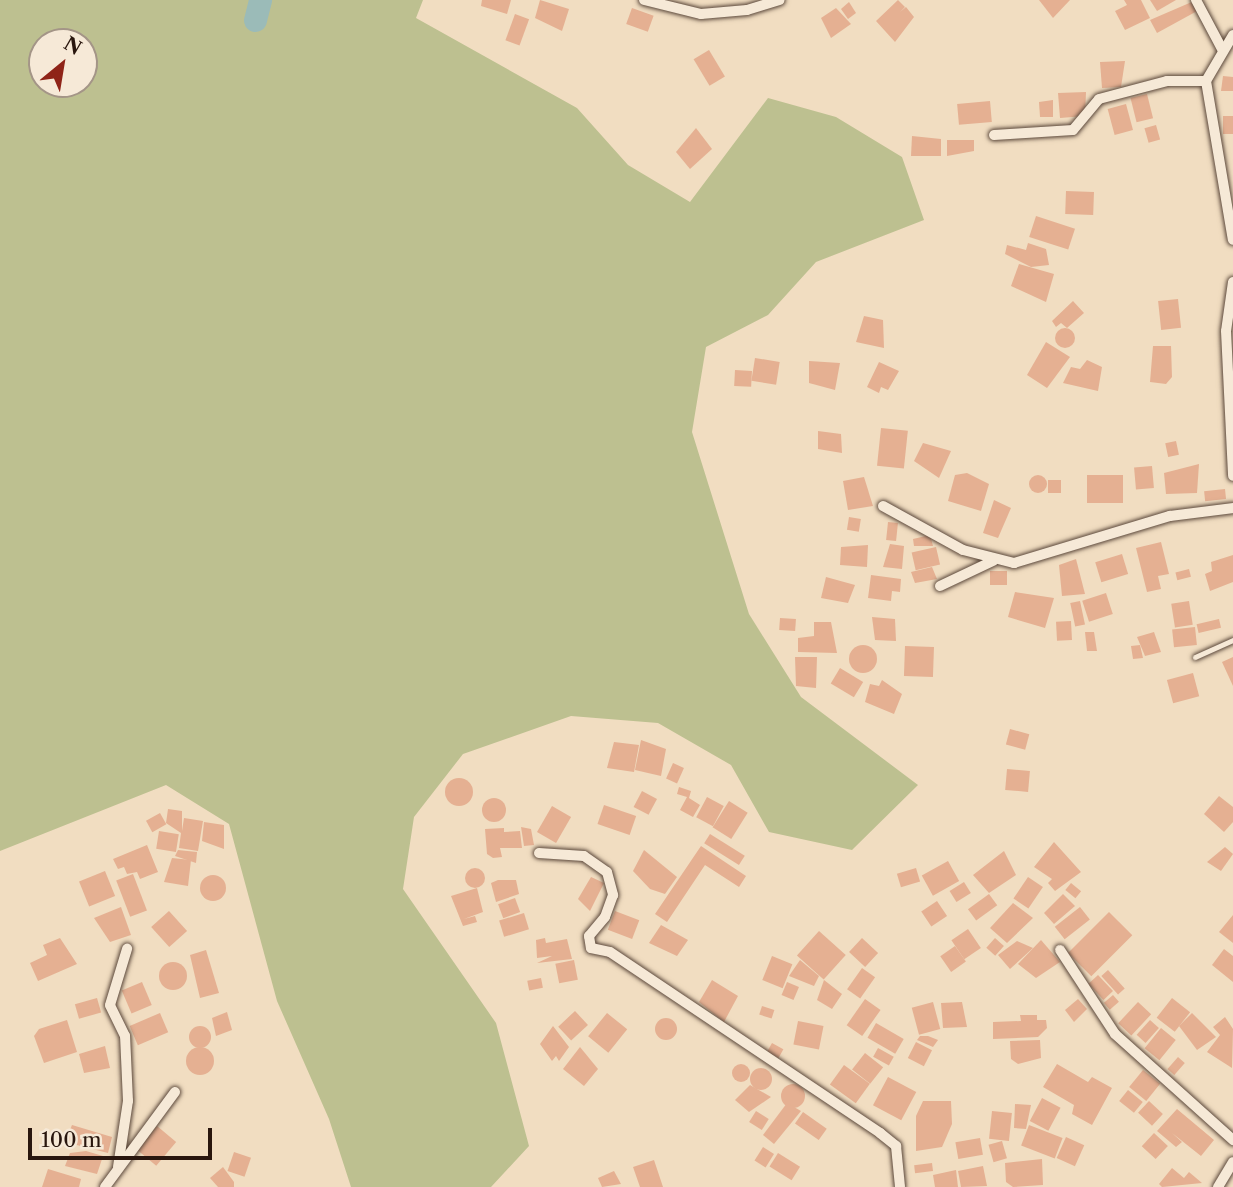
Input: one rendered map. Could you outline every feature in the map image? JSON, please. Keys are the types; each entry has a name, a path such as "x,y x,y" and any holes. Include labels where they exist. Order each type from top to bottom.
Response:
{"street":[{"path":"644,0 701,14 747,10 779,0"},
{"path":"1196,0 1222,49"},
{"path":"1233,35 1222,49 1206,81 1233,240"},
{"path":"995,135 1073,130 1099,99 1167,81 1206,81"},
{"path":"1233,282 1226,331 1233,476"},
{"path":"883,506 993,561 1014,563 1170,516 1233,508"},
{"path":"940,586 993,561"},
{"path":"539,853 584,856 607,872 613,895 605,917 589,936 591,948 610,952 897,1146 900,1187"},
{"path":"118,1167 128,1101 125,1035 110,1005 127,949"},
{"path":"1060,950 1115,1034 1233,1140"},
{"path":"105,1187 175,1092"},
{"path":"1218,1187 1233,1162"}],"lane":[{"path":"1195,657 1233,640"}],"green space":[{"path":"0,0 423,0 416,18 577,108 628,165 690,202 768,98 836,117 902,157 924,220 816,262 768,315 706,347 692,432 749,614 801,697 918,785 852,850 769,832 731,765 658,723 571,716 463,754 414,817 403,889 496,1023 529,1146 491,1187 351,1187 329,1119 277,1001 229,824 166,785 0,851"}],"building":[{"path":"482,0 511,0 507,14 481,6"},
{"path":"540,0 569,9 562,31 535,18"},
{"path":"898,0 905,7 900,12 906,7 914,17 895,42 876,21"},
{"path":"1039,0 1070,0 1053,18"},
{"path":"1124,0 1141,0 1150,18 1125,30 1115,11 1127,5"},
{"path":"1150,0 1176,0 1157,11"},
{"path":"1194,1 1199,10 1157,33 1150,20"},
{"path":"849,2 856,13 848,19 841,9"},
{"path":"632,8 654,16 648,32 626,24"},
{"path":"836,8 851,24 831,38 821,18"},
{"path":"515,14 529,19 520,45 505,40"},
{"path":"709,50 725,77 710,86 694,59"},
{"path":"1125,61 1121,87 1102,88 1100,62"},
{"path":"1223,76 1233,77 1233,91 1221,91"},
{"path":"1086,92 1085,116 1060,118 1058,93"},
{"path":"1147,94 1153,118 1137,122 1131,98"},
{"path":"1053,100 1053,117 1040,117 1039,102"},
{"path":"990,101 992,122 959,125 957,104"},
{"path":"1126,104 1133,130 1115,135 1108,109"},
{"path":"1223,116 1233,116 1233,134 1223,134"},
{"path":"1156,125 1160,139 1149,143 1144,128"},
{"path":"696,128 712,149 690,169 676,152"},
{"path":"912,136 941,139 941,156 911,156"},
{"path":"947,140 974,140 974,151 947,156"},
{"path":"1066,191 1094,192 1093,215 1065,214"},
{"path":"1036,216 1075,229 1068,250 1029,237"},
{"path":"1028,243 1046,249 1049,265 1031,267 1005,254 1007,245 1026,250"},
{"path":"1019,264 1054,274 1046,302 1011,286"},
{"path":"1178,299 1181,328 1161,330 1158,301"},
{"path":"1073,301 1084,313 1067,328 1061,323 1056,327 1052,321"},
{"path":"864,316 883,320 884,348 856,342"},
{"path":"1061,328 1069,328 1075,338 1069,348 1061,348 1055,342 1055,334"},
{"path":"1046,342 1070,357 1047,388 1027,375"},
{"path":"1153,346 1171,346 1172,377 1166,384 1150,382"},
{"path":"755,358 780,362 776,385 751,381"},
{"path":"1087,360 1102,367 1098,391 1063,383 1071,367 1080,369"},
{"path":"809,361 840,363 835,390 809,383"},
{"path":"879,362 899,371 888,390 881,387 879,393 867,387"},
{"path":"735,370 752,371 751,387 734,386"},
{"path":"881,428 908,431 904,469 877,466"},
{"path":"818,431 841,434 842,453 818,449"},
{"path":"1176,441 1179,455 1168,457 1165,443"},
{"path":"923,443 951,451 939,478 914,461"},
{"path":"1199,464 1197,493 1166,494 1164,473"},
{"path":"1152,466 1154,488 1136,489 1134,468"},
{"path":"967,473 989,484 981,511 948,501 955,475"},
{"path":"1038,475 1044,478 1047,484 1044,490 1038,493 1032,490 1029,484 1032,478"},
{"path":"1087,475 1123,475 1123,503 1087,503"},
{"path":"864,477 873,506 848,510 843,481"},
{"path":"1048,480 1061,480 1061,493 1048,493"},
{"path":"1225,489 1226,499 1205,501 1204,491"},
{"path":"994,500 1011,508 998,538 983,533"},
{"path":"849,517 861,519 859,532 847,530"},
{"path":"888,522 898,523 896,541 886,540"},
{"path":"930,535 933,546 914,546 913,539"},
{"path":"1161,542 1169,574 1158,576 1161,589 1147,592 1136,548"},
{"path":"890,544 904,546 902,569 883,567"},
{"path":"868,545 867,567 840,565 841,547"},
{"path":"936,547 940,565 916,570 912,553"},
{"path":"1122,554 1128,574 1101,582 1095,562"},
{"path":"1233,555 1233,582 1210,591 1205,574 1212,571 1211,562"},
{"path":"1076,559 1085,594 1062,596 1059,565"},
{"path":"932,567 937,579 915,583 911,572"},
{"path":"1189,569 1191,577 1177,580 1175,572"},
{"path":"990,571 1007,571 1007,585 990,585"},
{"path":"871,575 901,579 900,592 892,591 891,601 868,598"},
{"path":"826,577 855,585 848,603 821,598"},
{"path":"1015,592 1054,598 1045,628 1008,617"},
{"path":"1106,593 1113,614 1089,622 1082,601"},
{"path":"1080,601 1085,624 1075,627 1070,603"},
{"path":"1189,601 1193,625 1175,628 1171,604"},
{"path":"872,617 895,619 896,641 875,640"},
{"path":"780,618 796,619 795,631 779,630"},
{"path":"1219,619 1221,628 1199,633 1197,624"},
{"path":"1071,621 1072,640 1057,641 1056,622"},
{"path":"814,622 831,622 837,653 798,652 798,638 814,636"},
{"path":"1195,627 1197,645 1174,647 1172,629"},
{"path":"1085,632 1094,632 1097,651 1087,651"},
{"path":"1154,632 1161,652 1145,656 1137,637"},
{"path":"863,645 873,649 877,659 873,669 863,673 853,669 849,659 853,649"},
{"path":"1140,645 1143,658 1133,659 1131,646"},
{"path":"905,646 934,647 933,677 904,676"},
{"path":"795,657 817,657 816,688 796,686"},
{"path":"1233,657 1233,686 1222,662"},
{"path":"840,668 863,682 854,697 831,683"},
{"path":"1193,673 1199,696 1173,703 1167,680"},
{"path":"882,680 902,694 894,714 865,702 870,684 879,686"},
{"path":"1010,729 1029,734 1025,750 1006,744"},
{"path":"641,740 666,749 661,776 635,770"},
{"path":"614,742 639,745 634,772 607,768"},
{"path":"673,763 684,768 677,783 666,779"},
{"path":"1007,769 1030,771 1028,792 1005,790"},
{"path":"459,778 469,782 473,792 469,802 459,806 449,802 445,792 449,782"},
{"path":"679,787 691,791 689,798 700,805 693,817 680,810 687,797 677,794"},
{"path":"642,791 657,799 649,815 634,807"},
{"path":"1219,796 1233,807 1233,822 1224,832 1204,814"},
{"path":"707,797 724,806 713,826 696,817"},
{"path":"489,798 499,798 506,805 506,815 499,822 489,822 482,815 482,805"},
{"path":"729,801 748,813 731,839 713,827"},
{"path":"604,805 636,816 630,835 597,824"},
{"path":"552,806 571,817 556,843 537,832"},
{"path":"168,809 182,811 182,831 184,818 203,821 198,851 179,848 181,833 166,823"},
{"path":"160,813 166,824 152,832 146,821"},
{"path":"204,822 224,825 224,849 202,841"},
{"path":"521,827 531,829 534,845 524,846"},
{"path":"504,828 504,832 520,831 522,848 500,848 502,857 493,858 487,854 485,829"},
{"path":"159,831 179,834 176,852 156,849"},
{"path":"710,834 745,856 739,865 704,843"},
{"path":"1054,842 1081,872 1055,891 1048,883 1052,879 1034,867"},
{"path":"147,845 158,872 140,879 137,872 127,874 124,867 118,869 113,859"},
{"path":"701,846 746,876 739,887 705,865 667,922 655,914"},
{"path":"1225,847 1233,854 1221,871 1207,862"},
{"path":"178,850 197,852 196,863 175,856"},
{"path":"644,850 677,877 665,894 650,889 633,871"},
{"path":"1004,851 1016,875 989,893 973,875"},
{"path":"172,858 191,860 188,886 164,882"},
{"path":"948,861 959,881 933,896 922,876"},
{"path":"475,868 482,871 485,878 482,885 475,888 468,885 465,878 468,871"},
{"path":"916,868 920,881 901,887 897,874"},
{"path":"105,871 115,896 89,907 79,881"},
{"path":"133,874 147,910 130,917 116,880"},
{"path":"213,875 222,879 226,888 222,897 213,901 204,897 200,888 204,879"},
{"path":"591,877 604,883 590,911 578,899"},
{"path":"1028,877 1043,887 1028,909 1013,899"},
{"path":"498,880 516,880 519,894 496,902 491,883"},
{"path":"964,882 971,893 956,902 950,891"},
{"path":"1071,883 1081,891 1075,898 1065,890"},
{"path":"477,888 483,912 464,919 475,916 477,922 463,926 451,896"},
{"path":"989,894 997,905 976,921 968,909"},
{"path":"1063,894 1075,906 1054,924 1044,913"},
{"path":"515,898 520,912 503,918 498,904"},
{"path":"937,901 947,916 931,927 921,912"},
{"path":"1013,903 1033,918 1007,943 990,928"},
{"path":"121,907 131,935 110,942 94,918"},
{"path":"1080,907 1090,920 1065,939 1055,927"},
{"path":"169,911 187,931 169,947 151,927"},
{"path":"615,911 639,920 632,939 608,930"},
{"path":"1109,912 1132,935 1091,976 1068,953"},
{"path":"524,913 529,929 504,937 499,921"},
{"path":"1233,915 1233,943 1219,932"},
{"path":"661,925 688,940 677,956 649,943"},
{"path":"968,929 981,948 964,959 951,940"},
{"path":"819,931 846,955 824,980 797,956"},
{"path":"60,938 77,964 38,981 30,963 47,955 43,945"},
{"path":"545,938 546,943 567,939 572,959 537,963 552,956 537,958 536,940"},
{"path":"862,938 878,953 865,967 849,952"},
{"path":"995,938 1004,946 995,956 986,948"},
{"path":"1041,940 1060,962 1036,978 1018,964"},
{"path":"1017,941 1033,948 1010,969 998,955"},
{"path":"955,946 966,962 951,972 940,956"},
{"path":"1224,949 1233,956 1233,982 1212,965"},
{"path":"206,950 219,993 200,998 190,955"},
{"path":"772,956 792,964 783,988 762,980"},
{"path":"574,960 578,980 559,983 555,964"},
{"path":"800,960 819,976 814,986 789,976"},
{"path":"173,962 183,966 187,976 183,986 173,990 163,986 159,976 163,966"},
{"path":"862,968 875,977 860,998 847,989"},
{"path":"1108,970 1125,989 1118,995 1101,976"},
{"path":"1098,975 1113,991 1103,1000 1088,984"},
{"path":"541,978 543,988 529,990 527,981"},
{"path":"712,980 738,996 724,1022 699,1002"},
{"path":"824,980 842,994 832,1009 817,1000"},
{"path":"142,982 152,1005 132,1014 122,991"},
{"path":"787,982 799,987 793,1000 782,995"},
{"path":"1113,995 1119,1002 1110,1010 1104,1003"},
{"path":"97,998 101,1012 79,1019 75,1004"},
{"path":"1172,998 1190,1012 1175,1032 1157,1018"},
{"path":"865,999 881,1010 862,1036 847,1025"},
{"path":"1078,999 1087,1009 1074,1022 1065,1010"},
{"path":"933,1002 940,1029 919,1035 912,1008"},
{"path":"962,1002 967,1027 943,1028 941,1003"},
{"path":"1138,1002 1151,1014 1131,1035 1118,1023"},
{"path":"762,1006 774,1010 772,1019 759,1015"},
{"path":"575,1011 588,1025 571,1041 558,1027"},
{"path":"227,1012 232,1030 216,1036 212,1018"},
{"path":"160,1013 168,1032 138,1045 130,1026"},
{"path":"607,1013 627,1029 608,1053 588,1036"},
{"path":"1192,1013 1216,1037 1197,1050 1179,1026"},
{"path":"1020,1015 1037,1015 1037,1020 1046,1020 1047,1028 1038,1037 993,1039 993,1022 1021,1021"},
{"path":"1225,1017 1233,1029 1232,1068 1207,1052 1220,1035 1213,1027"},
{"path":"666,1018 674,1021 677,1029 674,1037 666,1040 658,1037 655,1029 658,1021"},
{"path":"67,1020 77,1052 44,1063 34,1036 39,1029"},
{"path":"1150,1020 1159,1028 1146,1043 1137,1035"},
{"path":"798,1021 824,1026 819,1050 793,1045"},
{"path":"876,1023 904,1039 895,1054 868,1038"},
{"path":"200,1026 208,1029 211,1037 208,1045 200,1048 192,1045 189,1037 192,1029"},
{"path":"553,1026 569,1047 559,1061 556,1056 552,1061 540,1044"},
{"path":"1161,1028 1176,1040 1159,1060 1145,1048"},
{"path":"920,1036 938,1040 933,1047 917,1040"},
{"path":"1040,1040 1041,1058 1018,1064 1011,1059 1010,1041"},
{"path":"916,1042 932,1050 924,1066 908,1058"},
{"path":"772,1043 783,1049 779,1058 767,1052"},
{"path":"105,1046 110,1068 84,1073 79,1054"},
{"path":"200,1047 210,1051 214,1061 210,1071 200,1075 190,1071 186,1061 190,1051"},
{"path":"580,1047 598,1069 584,1086 563,1069"},
{"path":"878,1048 894,1057 889,1065 873,1057"},
{"path":"865,1053 883,1067 870,1084 852,1070"},
{"path":"1178,1057 1185,1063 1174,1075 1168,1069"},
{"path":"741,1064 747,1067 750,1073 747,1079 741,1082 735,1079 732,1073 735,1067"},
{"path":"1057,1064 1088,1082 1092,1077 1112,1088 1092,1125 1072,1114 1074,1105 1043,1087"},
{"path":"844,1065 870,1084 856,1103 830,1084"},
{"path":"761,1068 769,1071 772,1079 769,1087 761,1090 753,1087 750,1079 753,1071"},
{"path":"1143,1070 1160,1084 1146,1101 1129,1087"},
{"path":"888,1077 916,1092 901,1120 873,1105"},
{"path":"793,1084 801,1088 805,1096 801,1104 793,1108 785,1104 781,1096 785,1088"},
{"path":"750,1085 771,1097 749,1112 735,1100"},
{"path":"1128,1090 1143,1102 1134,1113 1119,1101"},
{"path":"1042,1098 1061,1108 1048,1131 1030,1121"},
{"path":"923,1101 951,1101 952,1124 942,1147 916,1151 916,1116"},
{"path":"1149,1101 1163,1114 1152,1126 1138,1113"},
{"path":"787,1103 801,1111 774,1144 763,1135"},
{"path":"1015,1104 1031,1105 1026,1129 1014,1128"},
{"path":"1177,1109 1214,1140 1201,1156 1172,1133 1182,1142 1176,1147 1157,1131"},
{"path":"756,1111 769,1119 762,1130 749,1122"},
{"path":"992,1111 1012,1113 1009,1141 989,1139"},
{"path":"803,1112 827,1129 819,1140 795,1123"},
{"path":"72,1125 112,1137 108,1153 65,1142"},
{"path":"1029,1125 1063,1138 1055,1158 1021,1146"},
{"path":"157,1126 176,1142 156,1166 137,1150"},
{"path":"1154,1133 1168,1146 1156,1159 1142,1146"},
{"path":"1066,1137 1084,1145 1075,1166 1057,1158"},
{"path":"980,1138 983,1155 958,1159 955,1142"},
{"path":"1002,1141 1007,1158 994,1162 989,1145"},
{"path":"763,1147 774,1154 766,1167 755,1161"},
{"path":"86,1151 103,1156 97,1174 65,1166 70,1153"},
{"path":"234,1152 251,1158 245,1177 227,1171"},
{"path":"778,1153 800,1167 792,1180 770,1167"},
{"path":"1042,1159 1043,1185 1013,1187 1006,1182 1005,1163"},
{"path":"654,1160 663,1187 640,1187 633,1167"},
{"path":"932,1163 933,1171 915,1173 914,1165"},
{"path":"983,1166 987,1186 961,1187 958,1171"},
{"path":"223,1167 234,1182 234,1187 218,1187 210,1178"},
{"path":"1172,1168 1184,1178 1189,1172 1202,1183 1162,1187 1159,1184"},
{"path":"48,1169 81,1179 79,1187 42,1187"},
{"path":"956,1170 958,1187 935,1187 933,1175"},
{"path":"614,1171 621,1184 602,1187 598,1178"}],"waterway":[{"path":"255,20 260,0"}]}
